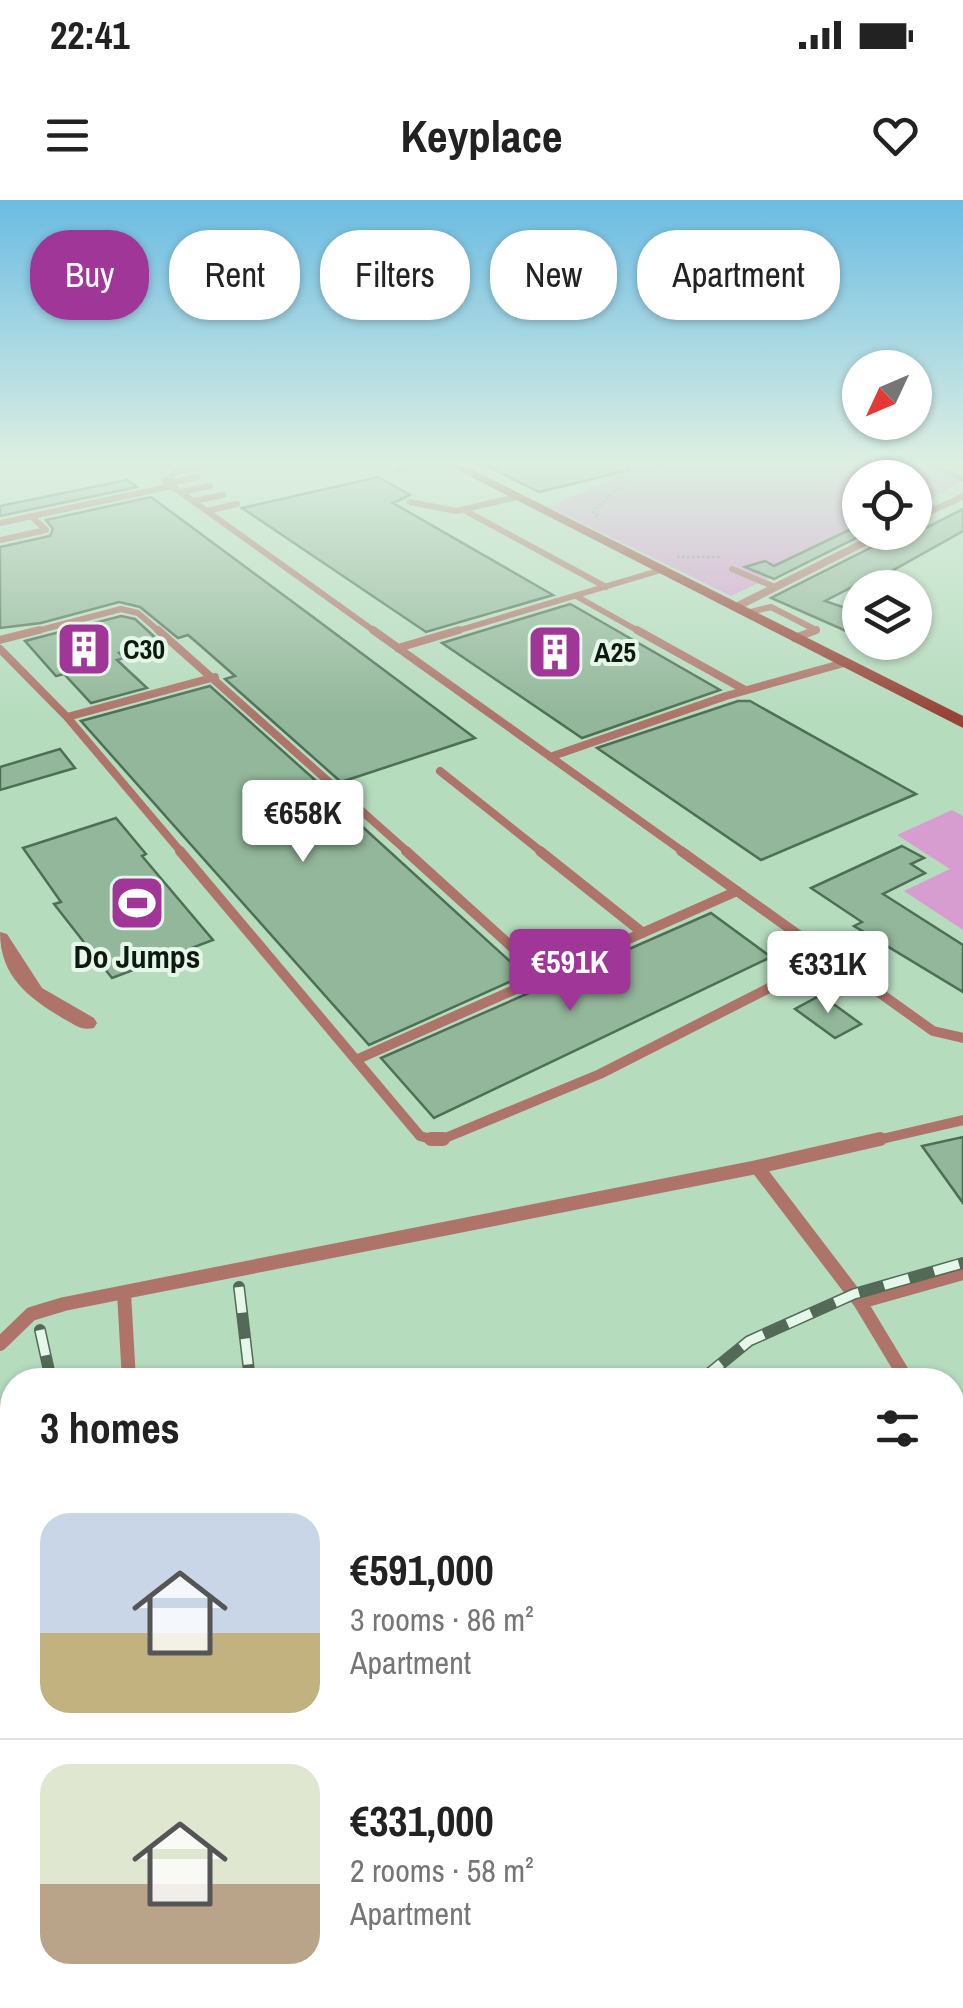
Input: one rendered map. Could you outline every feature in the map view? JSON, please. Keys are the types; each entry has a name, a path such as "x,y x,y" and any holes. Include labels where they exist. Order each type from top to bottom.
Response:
{"main road":[{"path":"614,546 963,723"}],"street":[{"path":"740,610 775,587 850,550"},
{"path":"0,938 35,993 86,1023"}],"lane":[{"path":"256,546 933,1031 963,1038"},
{"path":"531,546 606,587"},
{"path":"732,569 775,587"},
{"path":"398,648 661,570"},
{"path":"576,596 745,690"},
{"path":"740,610 770,607 816,630 795,638"},
{"path":"0,640 121,608 138,613 215,677 545,977"},
{"path":"0,650 67,717 420,1136 438,1141 600,1074 830,957"},
{"path":"550,757 745,690 844,663"},
{"path":"67,717 215,677"},
{"path":"440,771 643,933"},
{"path":"358,1060 737,891"},
{"path":"0,1344 31,1314 124,1292 757,1167 963,1120"},
{"path":"757,1167 860,1302 900,1368"},
{"path":"860,1302 963,1273"},
{"path":"124,1292 128,1368"}],"path":[{"path":"677,557 718,556 730,562 732,569"}],"shaded area":[{"path":"630,546 835,546 731,596"},
{"path":"952,810 963,816 963,930 904,891 950,869 897,835"}],"building":[{"path":"217,546 475,738 341,782 225,679 235,676 202,647 188,635 178,638 140,607 119,602 41,623 0,628 0,547"},
{"path":"299,546 468,546 553,595 426,632"},
{"path":"815,546 839,546 774,579 745,567 765,561 774,566"},
{"path":"866,550 929,550 893,570 842,570 842,592 825,601 842,607 842,629 771,598"},
{"path":"570,604 720,690 582,738 442,643"},
{"name":"C30","path":"121,616 135,619 160,642 119,653 124,658 117,660 147,688 91,703 64,674 56,676 25,641"},
{"path":"210,686 525,975 369,1045 81,721"},
{"path":"738,701 750,701 916,794 761,860 597,748"},
{"path":"60,749 75,768 0,790 0,767"},
{"path":"116,818 146,854 142,856 213,940 112,978 54,904 61,902 23,848"},
{"path":"902,846 924,858 911,864 925,873 883,894 963,945 963,992 854,926 862,922 811,888"},
{"path":"711,913 771,957 434,1118 381,1058"},
{"path":"821,995 861,1024 835,1038 795,1009"},
{"path":"963,1137 963,1203 922,1146"}],"railway":[{"path":"716,1368 749,1341 854,1294 963,1263"},
{"path":"239,1287 249,1368"},
{"path":"40,1330 48,1368"}],"place":[{"name":"C30","path":"84,649"},
{"name":"A25","path":"555,652"},
{"name":"Do Jumps","path":"137,903"}]}
